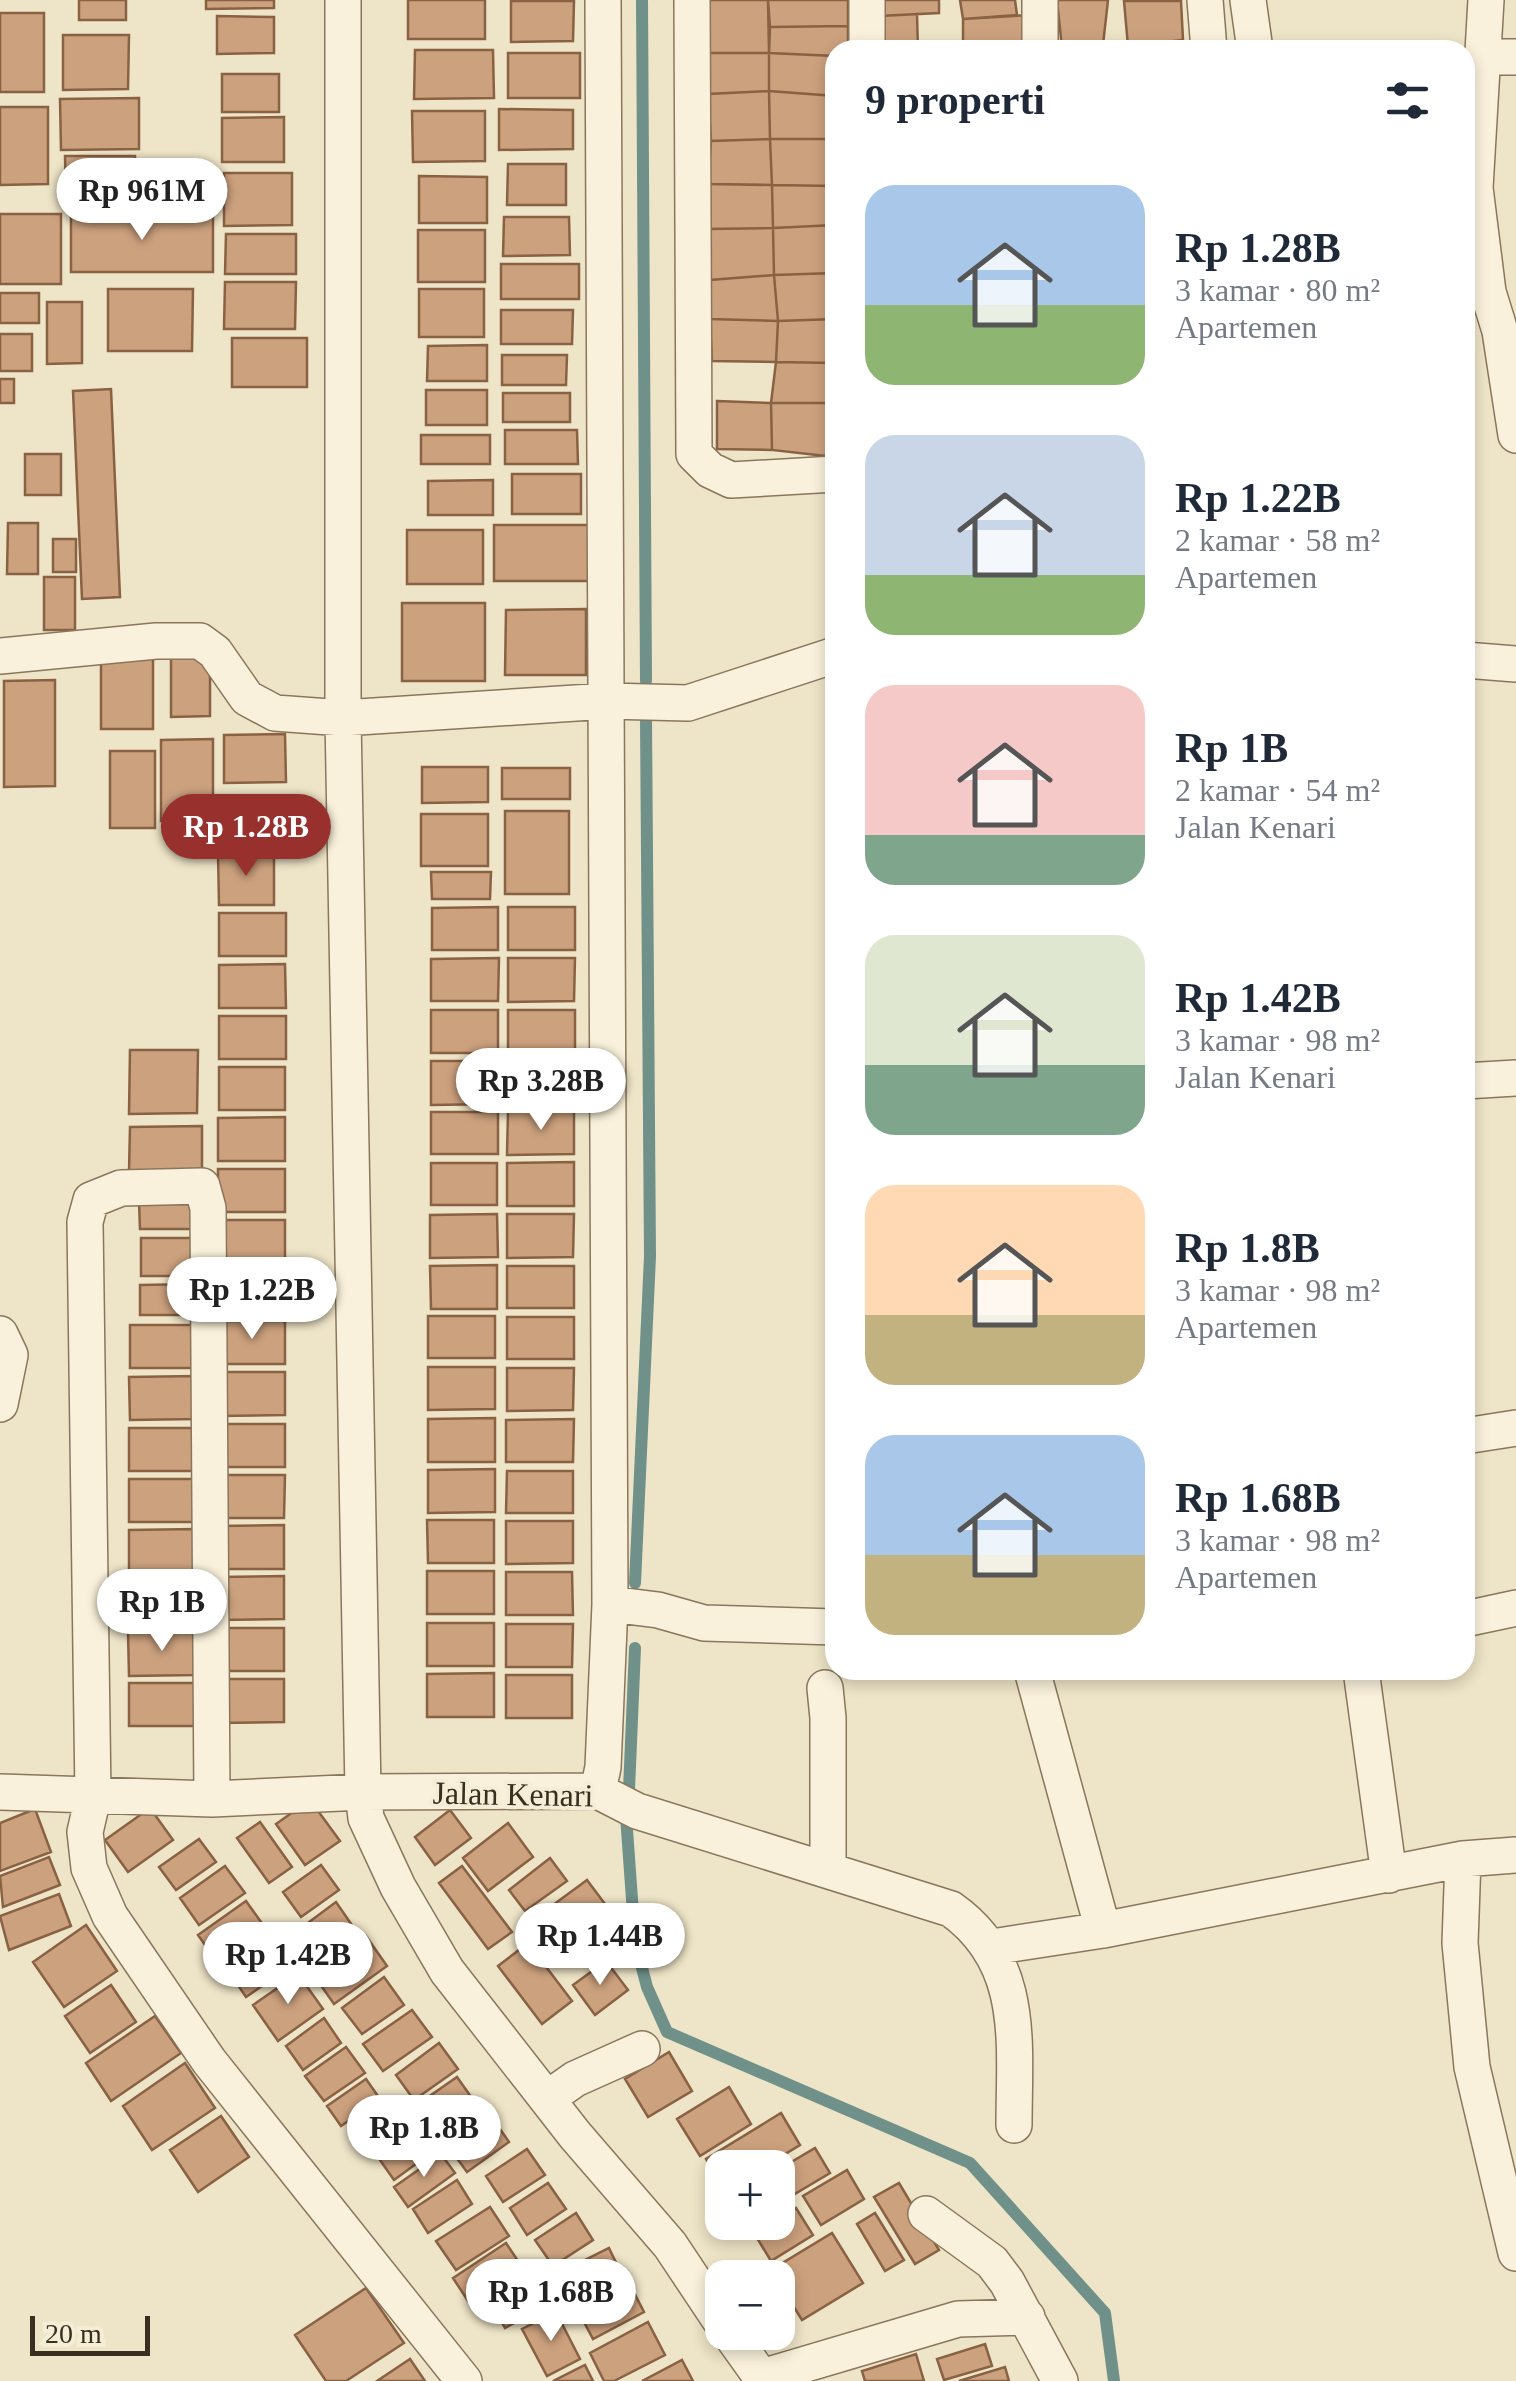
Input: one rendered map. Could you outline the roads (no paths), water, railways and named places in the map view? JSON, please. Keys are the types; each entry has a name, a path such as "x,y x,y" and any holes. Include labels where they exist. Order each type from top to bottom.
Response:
{"street":[{"path":"343,0 343,718 366,1818 423,1933 469,2002 575,2135 670,2245 705,2298"},
{"path":"598,1791 603,1767 610,1604 603,0"},
{"path":"692,0 694,454 710,470 731,480 825,475"},
{"path":"867,40 868,0"},
{"path":"1040,0 1040,40"},
{"path":"1205,0 1208,40"},
{"path":"1248,0 1254,40"},
{"path":"1486,0 1500,57 1477,119 1476,188 1488,292 1500,331 1516,435"},
{"path":"0,656 156,641 200,642 215,652 247,698 274,713 343,718 607,701 688,703 825,658"},
{"path":"1475,661 1516,664"},
{"path":"1475,1080 1516,1078"},
{"path":"212,1799 208,1208 202,1186 121,1188 91,1200 85,1222 94,1797 85,1832 89,1868 110,1916 209,2061 464,2381"},
{"path":"0,1334 10,1355 0,1404"},
{"path":"1475,1434 1516,1428"},
{"path":"610,1604 658,1610 704,1623 825,1628"},
{"path":"1475,1617 1516,1608"},
{"path":"1035,1680 1103,1930"},
{"path":"1362,1680 1389,1875"},
{"path":"825,1688 828,1868"},
{"name":"Jalan Kenari","path":"0,1792 212,1799 363,1792 598,1791 636,1810 951,1909 973,1924 992,1948 1006,1984 1014,2026 1014,2126"},
{"path":"992,1948 1463,1859 1516,1855"},
{"path":"1463,1859 1460,1943 1472,2067 1516,2254"},
{"path":"548,2098 575,2079 642,2048"},
{"path":"926,2214 992,2262 1060,2381"},
{"path":"742,2350 763,2379 958,2319 1027,2318"}],"waterway":[{"path":"642,0 646,681"},
{"path":"635,1583 650,1256 646,720"},
{"path":"629,1790 635,1648"},
{"path":"626,1816 635,1941 647,1987 667,2032 970,2163 1105,2313 1114,2381"}]}
